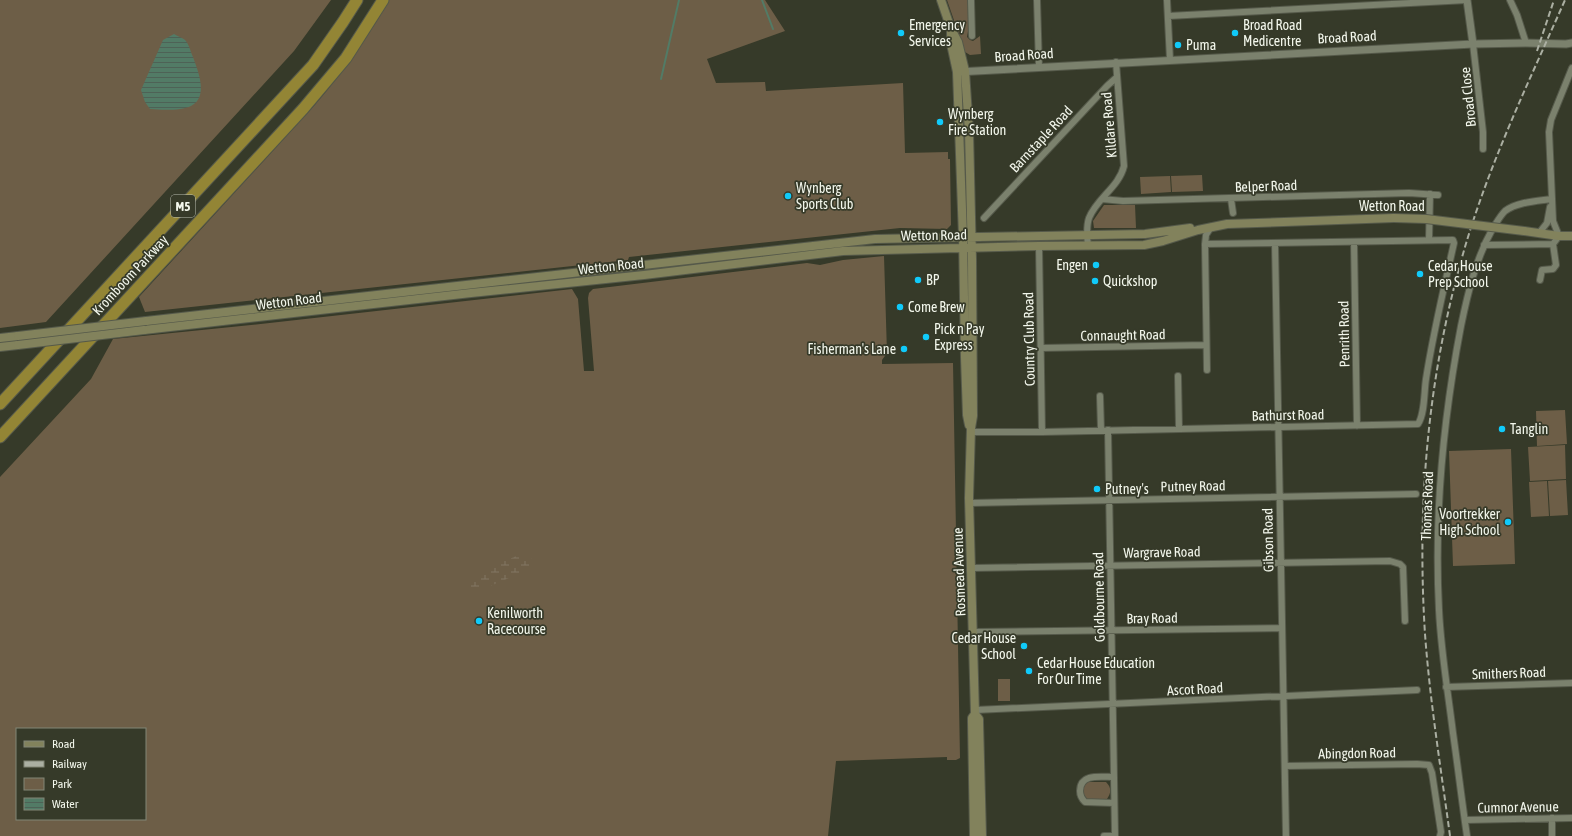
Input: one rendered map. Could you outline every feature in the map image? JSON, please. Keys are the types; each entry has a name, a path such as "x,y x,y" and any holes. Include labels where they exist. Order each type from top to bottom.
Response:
{"highway":[{"name":"Kromboom Parkway","path":"0,404 313,65 357,0"},
{"name":"Kromboom Parkway","path":"0,437 304,109 346,58 383,0"}],"main road":[{"name":"Rosmead Avenue","path":"941,0 950,29 958,42 969,131 972,236 973,416 971,430 970,503 975,712 972,718 974,836"},
{"name":"Rosmead Avenue","path":"961,71 965,372 967,415 971,430"},
{"name":"Wetton Road","path":"0,338 875,239 972,236 1145,234 1209,224 1394,218 1426,219 1559,236 1572,236"},
{"name":"Wetton Road","path":"0,347 628,277 843,251 963,247 1144,244 1163,241 1198,230 1224,224"},
{"name":"Rosmead Avenue","path":"975,712 980,722 982,836"}],"street":[{"path":"971,0 972,36"},
{"path":"1037,0 1039,67"},
{"path":"1167,0 1170,60"},
{"path":"1168,16 1467,0 1473,44"},
{"path":"1510,0 1517,15 1526,42"},
{"name":"Broad Road","path":"961,71 1473,44 1526,42 1572,43"},
{"name":"Broad Close","path":"1473,44 1483,132 1483,149"},
{"name":"Kildare Road","path":"1088,246 1087,235 1090,215 1119,179 1124,166 1116,62"},
{"path":"1540,280 1542,270 1552,269 1556,265 1554,244 1559,236 1553,221 1548,138 1549,127 1572,68"},
{"name":"Barnstaple Road","path":"984,218 1117,76"},
{"name":"Belper Road","path":"1102,199 1123,201 1232,199 1409,193 1438,195"},
{"path":"1205,244 1275,244 1429,240 1430,194"},
{"path":"1232,199 1233,213"},
{"path":"1539,233 1547,223 1551,199"},
{"name":"Thomas Road","path":"1467,836 1442,653 1438,587 1440,477 1447,413 1459,340 1472,279 1484,245 1506,210 1512,207 1551,199"},
{"path":"1529,203 1542,205 1545,207 1548,214"},
{"path":"1207,370 1205,244 1206,235 1211,227"},
{"path":"1198,230 1203,237 1205,244"},
{"name":"Bathurst Road","path":"971,430 1042,432 1411,426 1418,424 1420,421 1435,330 1453,241 1429,240"},
{"name":"Penrith Road","path":"1354,242 1357,426"},
{"name":"Gibson Road","path":"1275,244 1286,836"},
{"path":"1484,245 1554,244"},
{"name":"Country Club Road","path":"1039,246 1042,432"},
{"name":"Connaught Road","path":"1041,348 1206,345"},
{"path":"1178,376 1179,429"},
{"name":"Goldbourne Road","path":"1100,396 1105,430 1109,500 1115,836"},
{"name":"Putney Road","path":"970,503 1416,494"},
{"name":"Wargrave Road","path":"972,568 1390,561 1400,564 1403,567 1406,621"},
{"name":"Bray Road","path":"974,632 1282,628"},
{"name":"Smithers Road","path":"1446,687 1572,683"},
{"name":"Ascot Road","path":"975,712 1417,690"},
{"name":"Abingdon Road","path":"1285,766 1429,765 1432,773 1441,832 1440,836"},
{"path":"1114,777 1086,779 1080,784 1080,787 1081,798 1085,802 1114,803"},
{"path":"1552,818 1552,836"},
{"name":"Cumnor Avenue","path":"1465,820 1572,818"},
{"path":"1104,836 1115,836"}],"green space":[{"path":"0,0 331,0 294,51 46,322 0,328"},
{"path":"389,0 765,0 785,31 707,59 716,83 765,82 766,91 903,83 905,153 948,152 948,159 950,159 951,225 947,229 900,228 629,257 628,260 145,312 139,297 324,95 363,42"},
{"path":"947,0 968,0 969,26 967,37 973,41 980,36 981,54 970,55 965,52"},
{"path":"1202,175 1203,191 1172,192 1171,176"},
{"path":"1170,176 1171,192 1141,194 1140,177"},
{"path":"1104,205 1135,205 1136,228 1094,228 1093,221"},
{"name":"Kenilworth Racecourse","path":"884,256 887,353 882,360 882,364 953,363 960,758 956,760 947,760 947,757 836,761 828,836 0,836 0,477 91,379 113,339 572,289 578,299 584,371 594,371 588,298 589,293 593,289 807,263 820,265 843,260"},
{"path":"1565,410 1567,444 1537,446 1536,411"},
{"path":"1565,445 1566,479 1530,481 1528,447"},
{"path":"1511,449 1515,564 1453,566 1449,451"},
{"path":"1566,480 1568,515 1550,516 1548,481"},
{"path":"1547,481 1549,516 1531,517 1529,482"},
{"path":"527,553 533,564 514,576 474,591 469,586 469,580 480,573 506,560"},
{"path":"998,679 1010,679 1010,701 998,701"},
{"path":"1087,782 1106,782 1110,790 1107,799 1088,800 1084,795 1084,786"}],"water":[{"path":"174,34 185,40 189,46 201,83 200,97 196,102 187,108 171,110 150,109 145,102 141,90 163,40"}],"waterway":[{"path":"661,79 679,0"},
{"path":"762,0 773,29"}],"railway":[{"path":"1537,51 1554,0"},
{"path":"1450,836 1430,685 1425,634 1423,587 1422,540 1424,493 1427,446 1433,399 1449,307 1471,227 1482,194 1508,129 1565,0"}],"place":[{"name":"Emergency Services","path":"901,33"},
{"name":"Broad Road Medicentre","path":"1235,33"},
{"name":"Puma","path":"1178,45"},
{"name":"Wynberg Fire Station","path":"940,122"},
{"name":"Wynberg Sports Club","path":"788,196"},
{"name":"Engen","path":"1096,265"},
{"name":"Cedar House Prep School","path":"1420,274"},
{"name":"BP","path":"918,280"},
{"name":"Quickshop","path":"1095,281"},
{"name":"Come Brew","path":"900,307"},
{"name":"Pick n Pay Express","path":"926,337"},
{"name":"Fisherman's Lane","path":"904,349"},
{"name":"Tanglin","path":"1502,429"},
{"name":"Putney's","path":"1097,489"},
{"name":"Voortrekker High School","path":"1508,522"},
{"name":"Kenilworth Racecourse","path":"479,621"},
{"name":"Cedar House School","path":"1024,646"},
{"name":"Cedar House Education For Our Time","path":"1029,671"}]}
